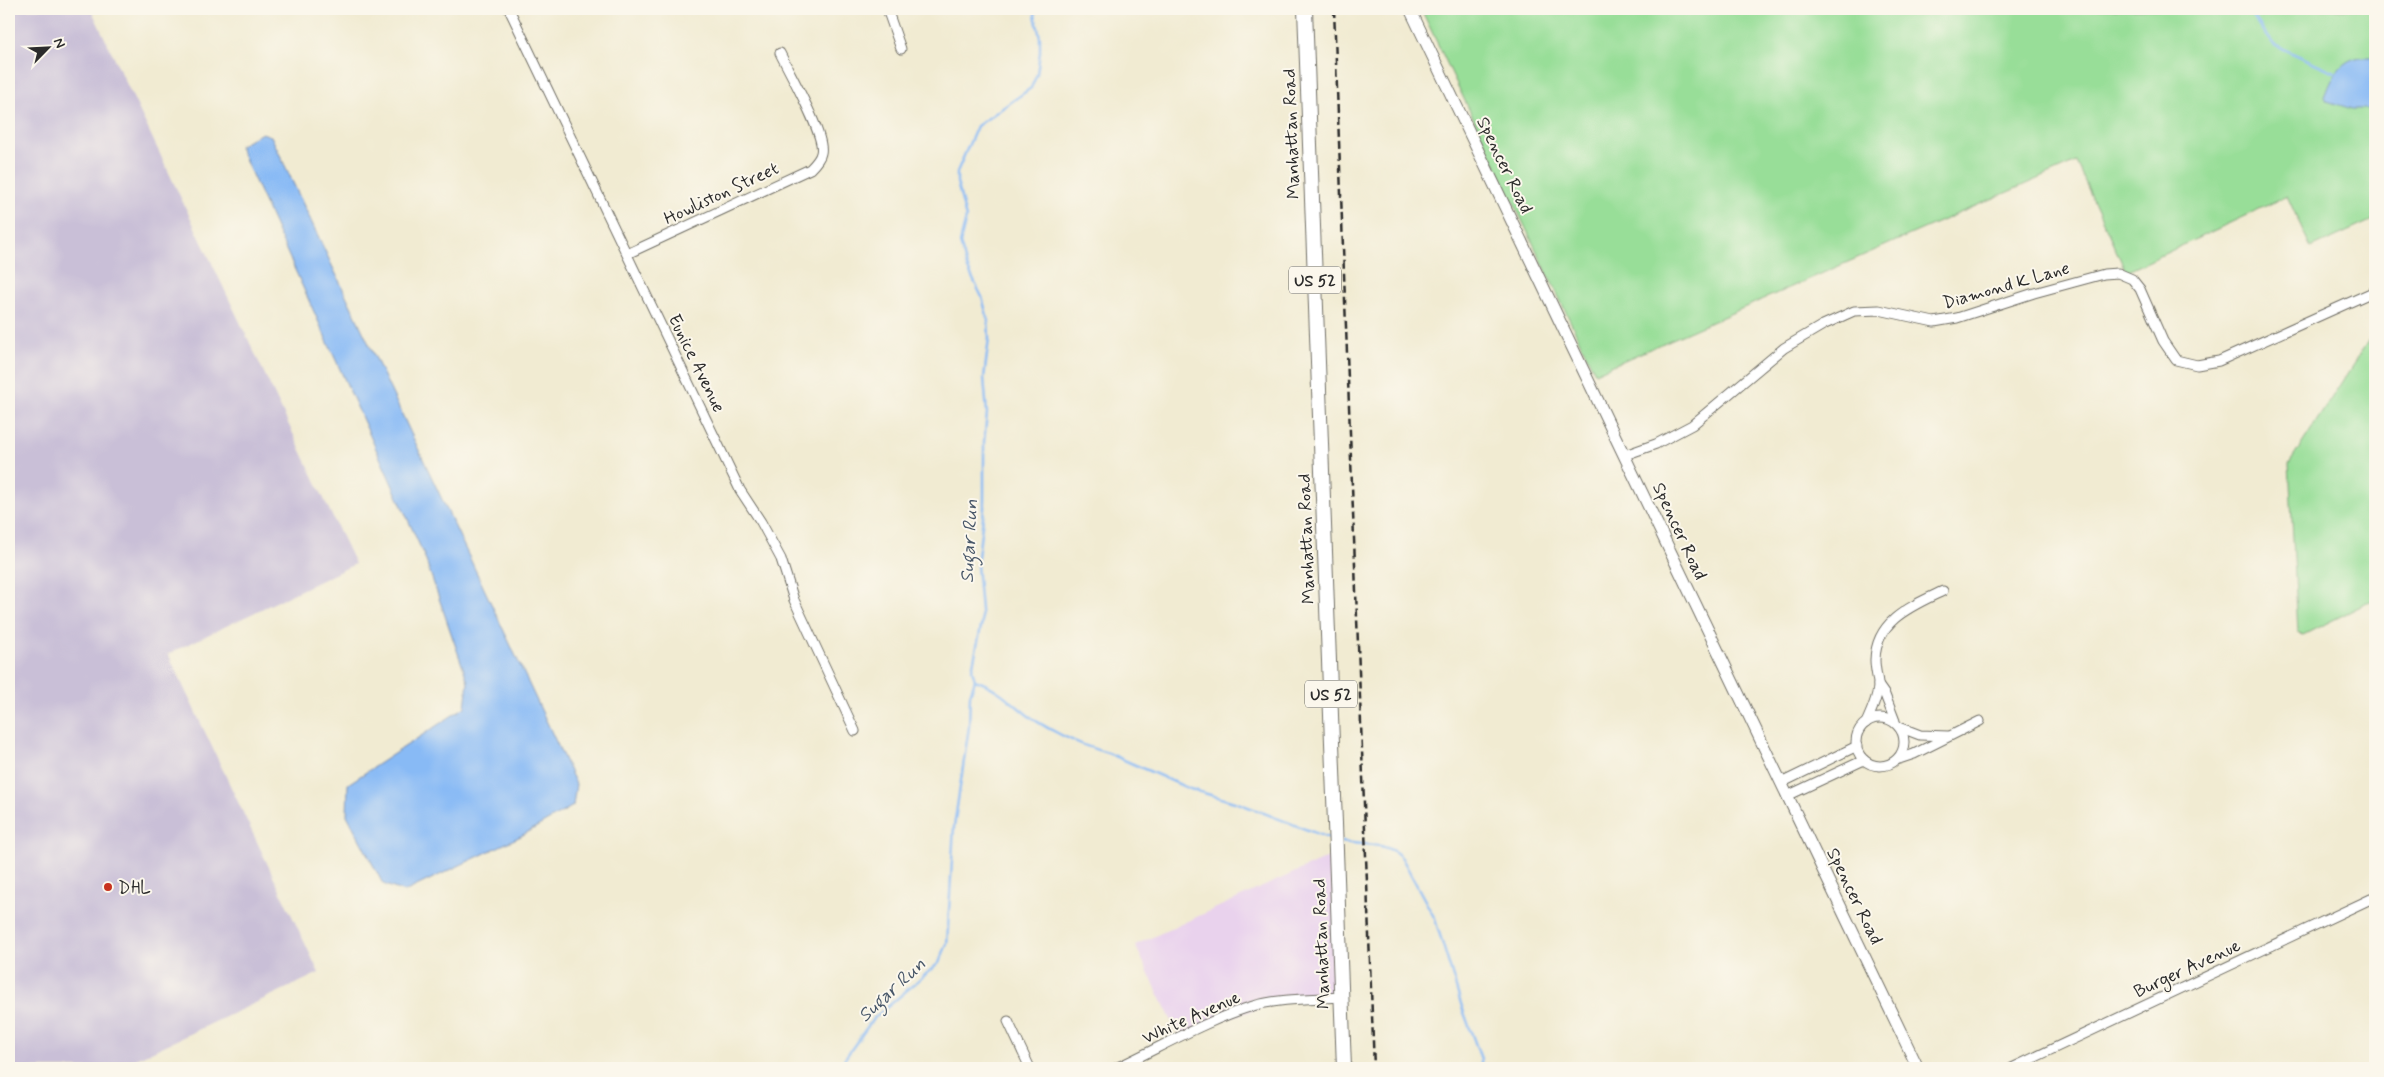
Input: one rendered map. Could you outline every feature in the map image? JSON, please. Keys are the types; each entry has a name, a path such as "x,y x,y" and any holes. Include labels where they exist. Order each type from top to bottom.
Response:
{"main road":[{"name":"Manhattan Road","path":"1305,9 1344,1068"}],"street":[{"name":"Eunice Avenue","path":"509,9 740,490 761,522 781,559 794,600 854,731"},
{"path":"887,9 901,49"},
{"name":"Spencer Road","path":"1410,9 1918,1068"},
{"name":"Howliston Street","path":"627,254 810,169 821,153 818,130 780,54"},
{"name":"Diamond K Lane","path":"1625,455 1656,444 1692,425 1784,348 1823,325 1854,311 1879,310 1934,322 1957,318 2034,293 2104,274 2118,273 2132,279 2140,289 2163,341 2176,360 2197,365 2219,360 2375,291"},
{"path":"1943,591 1904,610 1892,619 1884,631 1875,659 1878,685 1871,712 1857,735 1857,746 1864,760 1875,766 1884,767 1980,721"},
{"path":"1878,685 1885,695 1905,743 1898,759"},
{"path":"1866,723 1880,718 1920,734 1948,736"},
{"path":"1781,783 1857,746"},
{"path":"1787,796 1864,760"},
{"name":"Burger Avenue","path":"2012,1068 2375,897"},
{"name":"White Avenue","path":"1116,1068 1214,1022 1254,1006 1296,1000 1342,997"},
{"path":"1008,1021 1030,1068"}],"shaded area":[{"path":"9,9 91,9 355,564 168,654 319,973 117,1068 9,1068"},
{"path":"1333,855 1338,994 1296,997 1178,1034 1135,945"}],"green space":[{"path":"1421,9 2375,9 2375,219 2311,248 2287,196 2126,272 2076,162 1595,373"},
{"path":"2375,330 2375,599 2303,635 2298,632 2289,464"}],"water":[{"path":"2362,57 2375,57 2375,109 2352,109 2327,101 2325,97 2338,71 2348,61"},
{"path":"262,133 271,136 576,784 573,806 521,836 404,892 383,884 347,815 348,784 465,707 468,682 424,555 239,146"}],"waterway":[{"name":"Sugar Run","path":"838,1068 873,1019 939,963 947,944 954,827 969,727 970,695 975,680 972,670 982,622 977,565 984,509 984,442 987,413 984,378 989,338 988,320 982,297 967,267 960,243 966,218 957,182 957,172 977,126 1031,88 1037,74 1040,52 1040,37 1035,15 1036,9"},
{"path":"2248,9 2274,45 2335,72"},
{"path":"975,680 988,685 1049,729 1074,741 1108,753 1190,789 1238,803 1331,839"},
{"path":"1341,842 1381,846 1402,858 1435,919 1462,1007 1481,1059 1481,1068"}],"railway":[{"path":"1334,9 1374,1068"}],"place":[{"name":"DHL","path":"108,887"}]}
